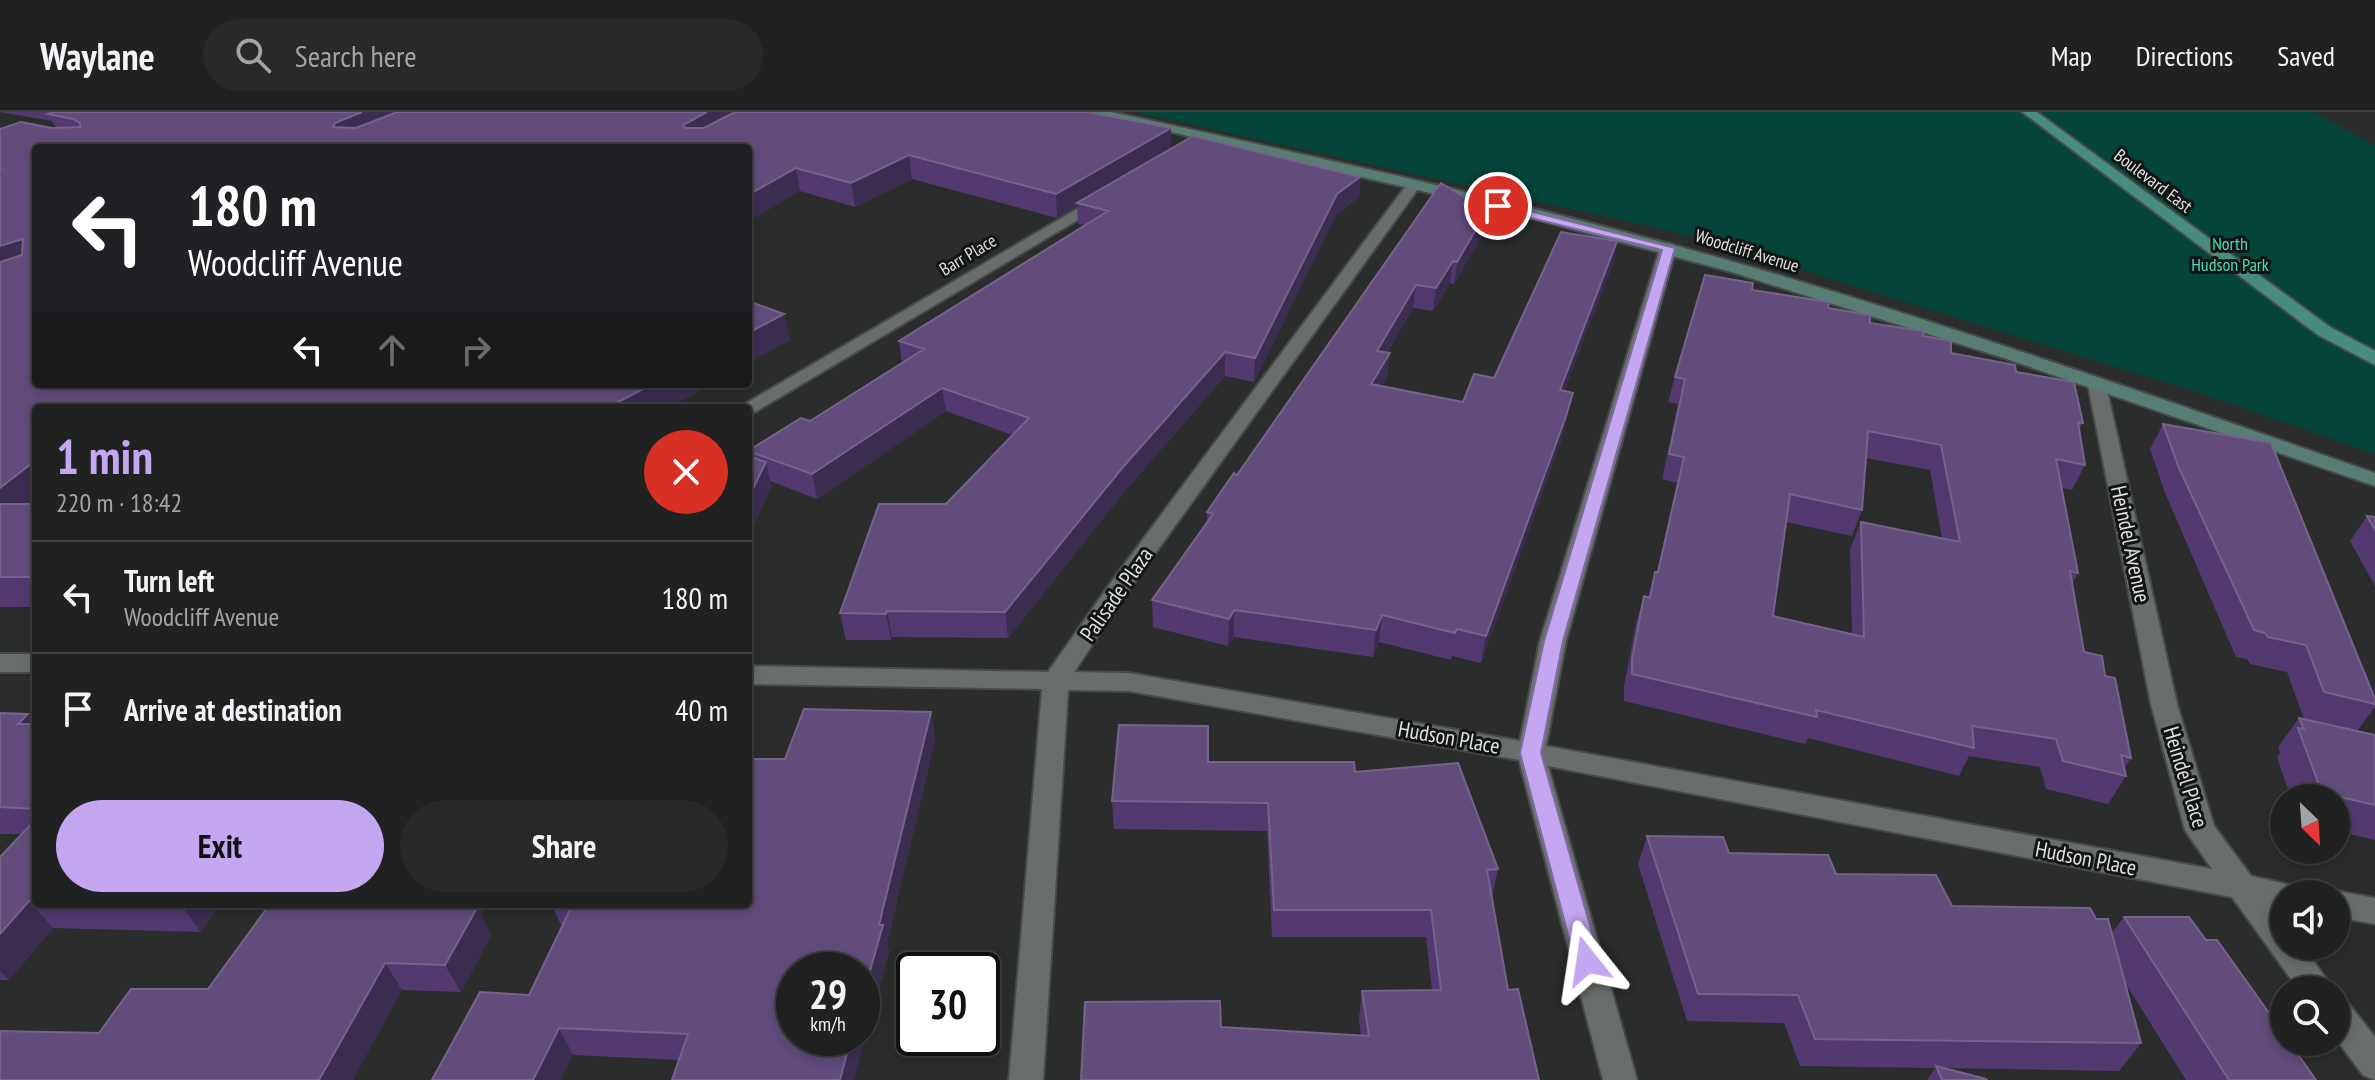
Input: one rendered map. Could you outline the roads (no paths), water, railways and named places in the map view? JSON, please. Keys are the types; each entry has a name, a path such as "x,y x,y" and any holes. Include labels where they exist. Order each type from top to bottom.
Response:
{"main road":[{"name":"Woodcliff Avenue","path":"1093,112 1668,248 1930,327 2375,480"},
{"name":"Boulevard East","path":"2029,112 2324,331 2375,359"}],"street":[{"path":"1182,152 1208,137"},
{"name":"Palisade Plaza","path":"1026,1080 1056,680 1120,586 1413,186"},
{"name":"Barr Place","path":"752,406 1117,190"},
{"path":"1620,1080 1531,753 1553,641 1668,248"},
{"name":"Heindel Avenue","path":"2098,385 2164,704"},
{"path":"0,663 32,663"},
{"name":"Hudson Place","path":"752,675 1129,682 1531,753 2270,893"},
{"name":"Heindel Place","path":"2164,704 2200,830 2270,928"},
{"path":"2350,907 2375,911"},
{"name":"Heindel Place","path":"2295,960 2307,976"},
{"path":"2350,1031 2375,1064"}],"park label":[{"name":"North Hudson Park","path":"2230,254"}]}
